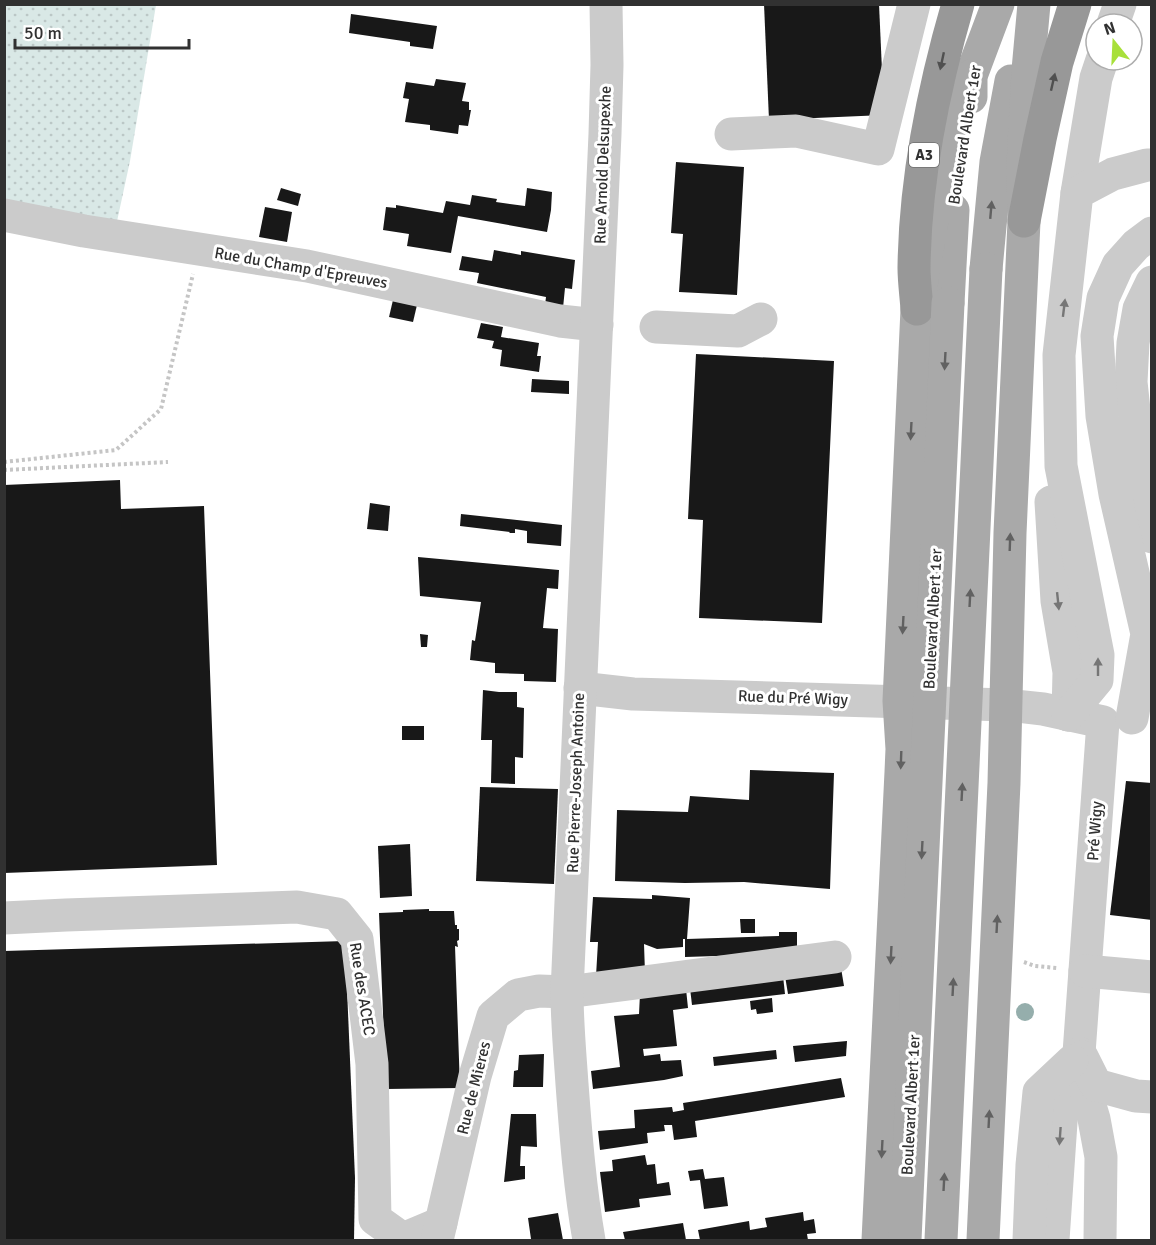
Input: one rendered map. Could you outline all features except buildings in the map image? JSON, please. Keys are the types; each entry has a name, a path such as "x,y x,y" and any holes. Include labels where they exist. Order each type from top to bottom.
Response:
{"highway":[{"name":"A3","path":"932,306 914,269 916,221 929,122 944,52 958,4"},
{"path":"1024,221 1057,62 1075,4"}],"main road":[{"name":"Boulevard Albert 1er","path":"905,1240 932,306 962,133 971,99 971,76 998,4"},
{"path":"983,1240 1024,221 1023,164 1033,4"},
{"path":"941,1240 986,269 1000,140 1020,43 1033,4"},
{"path":"878,1240 902,749 899,701 932,306"}],"street":[{"name":"Rue Arnold Delsupexhe","path":"597,325 607,65 606,4"},
{"path":"731,134 796,131 878,149 914,4"},
{"path":"1068,715 1098,680 1098,655 1061,466 1059,355 1077,193 1098,72"},
{"path":"1077,193 1113,174 1152,165"},
{"name":"Rue du Champ d'Epreuves","path":"4,215 84,231 307,266 560,321 597,325"},
{"name":"Pré Wigy","path":"1085,971 1129,713 1147,634 1115,494 1105,438 1096,336 1103,298 1118,265 1144,239"},
{"path":"1152,282 1139,309 1133,343 1131,382 1141,475 1152,537"},
{"path":"656,327 738,331 761,320"},
{"name":"Rue Pierre-Joseph Antoine","path":"589,1240 576,1136 567,992 597,325"},
{"name":"Rue du Pré Wigy","path":"580,688 633,694 1006,705"},
{"path":"1006,705 1043,709 1068,715 1129,713"},
{"name":"Rue des ACEC","path":"4,918 297,907 337,915 357,939 372,1064 375,1219 403,1239 439,1232"},
{"name":"Rue de Mieres","path":"439,1232 475,1076 493,1016 518,995 539,991 567,992 836,957"},
{"path":"1079,1240 1082,1203 1080,1046 1085,971 1152,977"},
{"path":"1080,1046 1096,1085 1136,1096 1152,1097"},
{"path":"1029,1240 1032,1165 1039,1092 1080,1046"},
{"path":"1053,1240 1063,1093 1080,1046"},
{"path":"1080,1046 1101,1157 1100,1240"}],"path":[{"path":"4,462 116,450 161,409 199,250"},
{"path":"4,470 168,462"}],"shaded area":[{"path":"5,5 156,5 130,161 116,226 5,202"}]}
